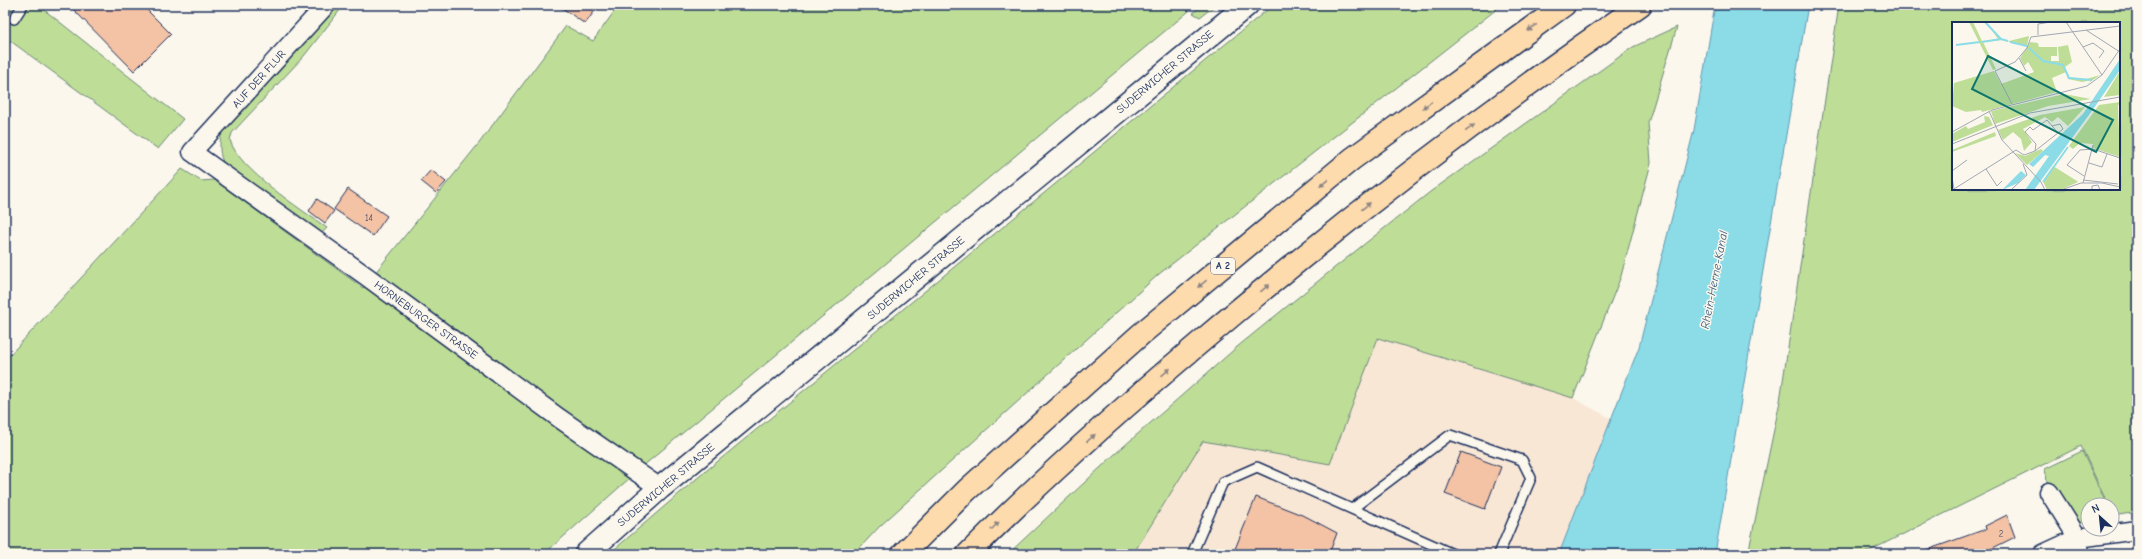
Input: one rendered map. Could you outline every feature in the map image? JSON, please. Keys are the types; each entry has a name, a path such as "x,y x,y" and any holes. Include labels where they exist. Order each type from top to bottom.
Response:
{"highway":[{"name":"A 2","path":"903,554 967,490 1141,334 1352,159 1564,5"},
{"path":"968,554 1002,520 1136,397 1263,289 1383,191 1640,5"}],"main road":[{"name":"SUDERWICHER STRASSE","path":"586,554 660,488 1247,5"}],"street":[{"name":"AUF DER FLUR","path":"192,152 326,5"},
{"name":"HORNEBURGER STRASSE","path":"192,152 366,276 559,418 660,488"},
{"path":"2050,492 2079,546"},
{"path":"2043,554 2137,530"}],"lane":[{"path":"14,18 24,5"},
{"path":"1352,509 1450,435 1522,460 1531,478 1499,554"},
{"path":"1192,554 1222,482 1257,467 1452,554"}],"shaded area":[{"path":"1378,338 1573,398 1612,419 1559,554 1133,554 1203,441 1330,464"}],"green space":[{"path":"5,5 38,5 183,119 158,149 5,37"},
{"path":"333,5 344,5 304,56 232,133 230,140 235,151 257,176 327,228 321,234 223,162 220,153 220,144 223,127"},
{"path":"619,5 1182,5 1189,11 649,461 544,554 5,554 5,360 182,169 201,181 214,180 363,288 480,142 566,26 593,41"},
{"path":"1202,5 1216,5 1200,17 1193,13"},
{"path":"1273,5 1502,5 1159,274 880,526 854,554 609,554 695,480"},
{"path":"1839,5 2137,5 2137,512 2120,515 2120,497 2104,497 2081,446 1863,554 1748,554 1780,401"},
{"path":"1677,27 1648,123 1651,163 1621,276 1573,398 1378,338 1330,464 1203,441 1133,554 1008,554 1115,454 1237,347 1430,192 1633,47"},
{"path":"2082,451 2103,497 2080,497 2080,522 2077,523 2047,480 2045,469"}],"water":[{"name":"Rhein-Herne-Kanal","path":"1715,5 1808,5 1715,554 1559,554 1639,347 1694,130"}],"building":[{"path":"69,5 142,5 171,34 134,71"},
{"path":"558,5 599,5 585,24"},
{"path":"431,170 446,182 436,193 421,181"},
{"path":"348,189 387,216 373,236 334,209"},
{"path":"317,199 334,211 325,223 309,211"},
{"path":"1461,452 1501,467 1485,509 1445,494"},
{"path":"1256,497 1307,517 1337,533 1329,554 1233,554"},
{"path":"2007,515 2015,537 1981,554 1922,554 1921,552 1986,529 1985,526"}]}
